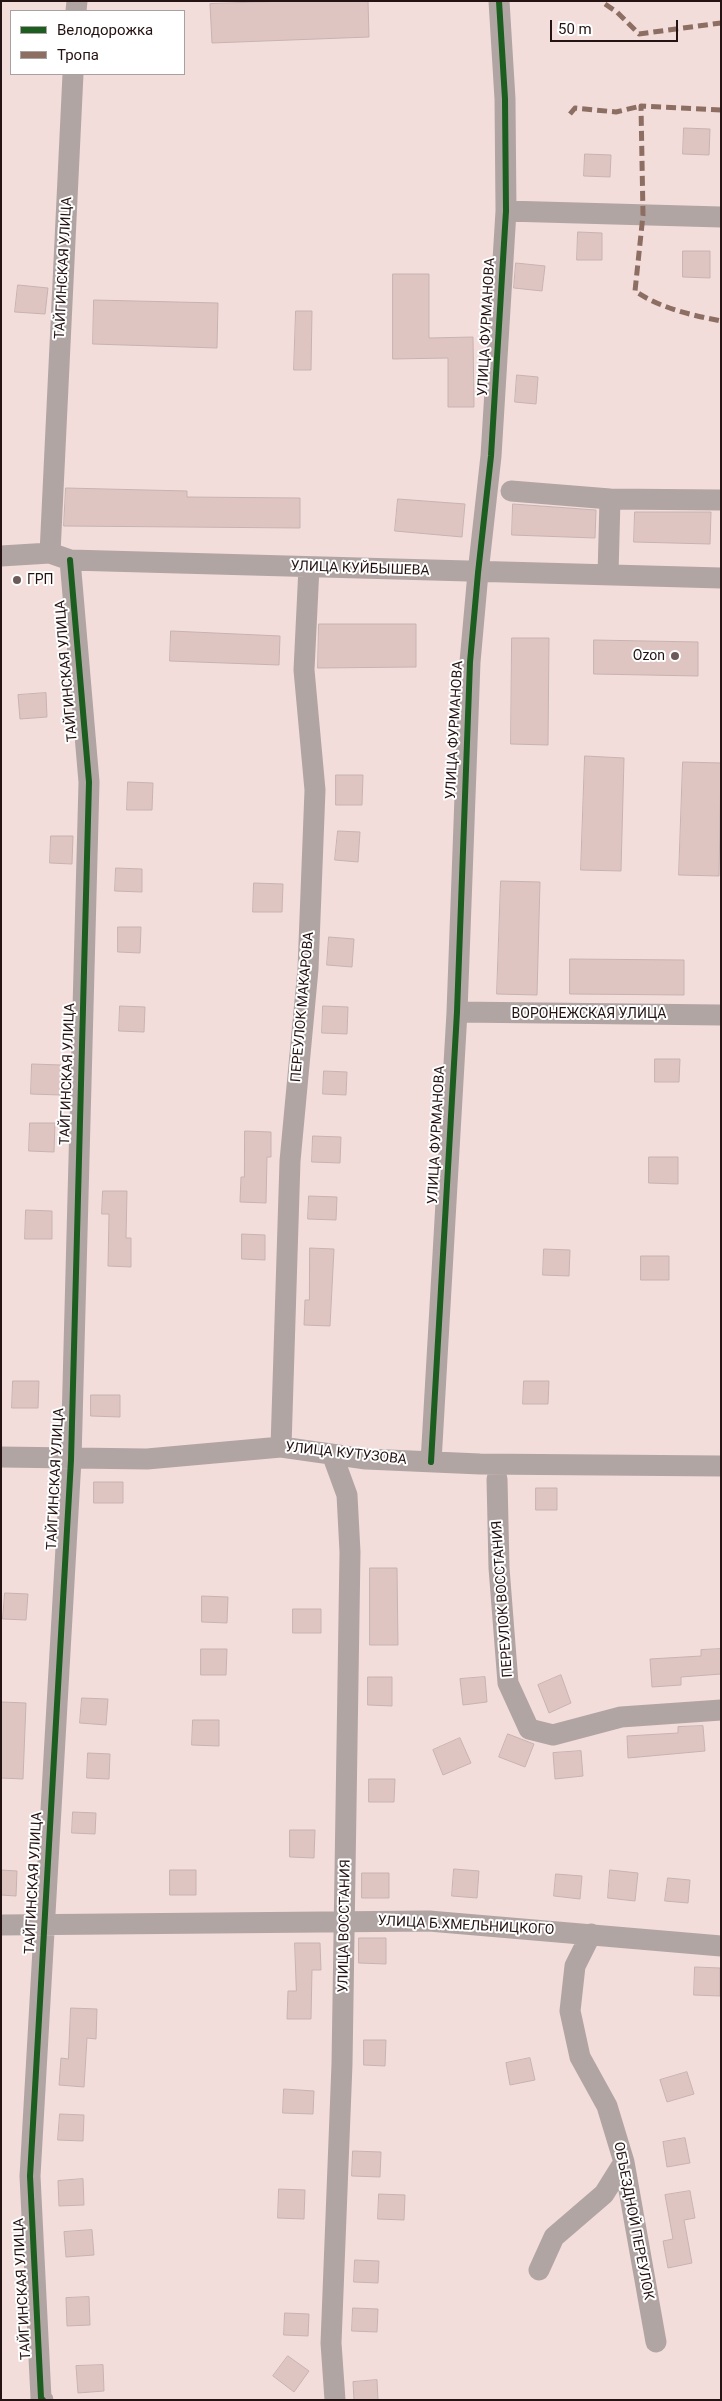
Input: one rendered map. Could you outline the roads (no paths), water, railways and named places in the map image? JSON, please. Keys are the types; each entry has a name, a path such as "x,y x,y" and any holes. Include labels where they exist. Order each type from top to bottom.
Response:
{"street":[{"name":"УЛИЦА ФУРМАНОВА","path":"431,1462 457,1012 470,662 491,456 506,211 505,99 499,1"},
{"name":"ТАЙГИНСКАЯ УЛИЦА","path":"50,553 73,75"},
{"path":"506,211 721,217"},
{"path":"511,491 610,499 721,500"},
{"path":"608,575 610,499"},
{"name":"УЛИЦА КУЙБЫШЕВА","path":"1,556 50,553 70,560 478,573 721,578"},
{"name":"ТАЙГИНСКАЯ УЛИЦА","path":"42,2399 30,2176 71,1460 89,782 70,560"},
{"name":"ПЕРЕУЛОК МАКАРОВА","path":"281,1447 290,1161 308,969 315,790 304,670 308,567"},
{"name":"ВОРОНЕЖСКАЯ УЛИЦА","path":"457,1012 721,1015"},
{"name":"УЛИЦА КУТУЗОВА","path":"1,1457 71,1460 147,1459 281,1447 366,1459 431,1462 721,1466"},
{"name":"УЛИЦА ВОССТАНИЯ","path":"332,1454 347,1495 350,1552 342,2064 330,2344 335,2400"},
{"path":"347,1495 366,1459"},
{"name":"ПЕРЕУЛОК ВОССТАНИЯ","path":"497,1479 499,1568 508,1683 529,1730 552,1735 621,1717 721,1710"},
{"name":"УЛИЦА Б.ХМЕЛЬНИЦКОГО","path":"1,1925 44,1926 345,1920 429,1921 721,1946"},
{"name":"ОБЪЕЗДНОЙ ПЕРЕУЛОК","path":"592,1934 576,1966 570,2011 580,2057 608,2106 624,2162 656,2342"},
{"path":"539,2270 554,2237 604,2194 624,2162"}],"place":[{"name":"ГРП","path":"17,580"},
{"name":"Ozon","path":"675,656"}]}
